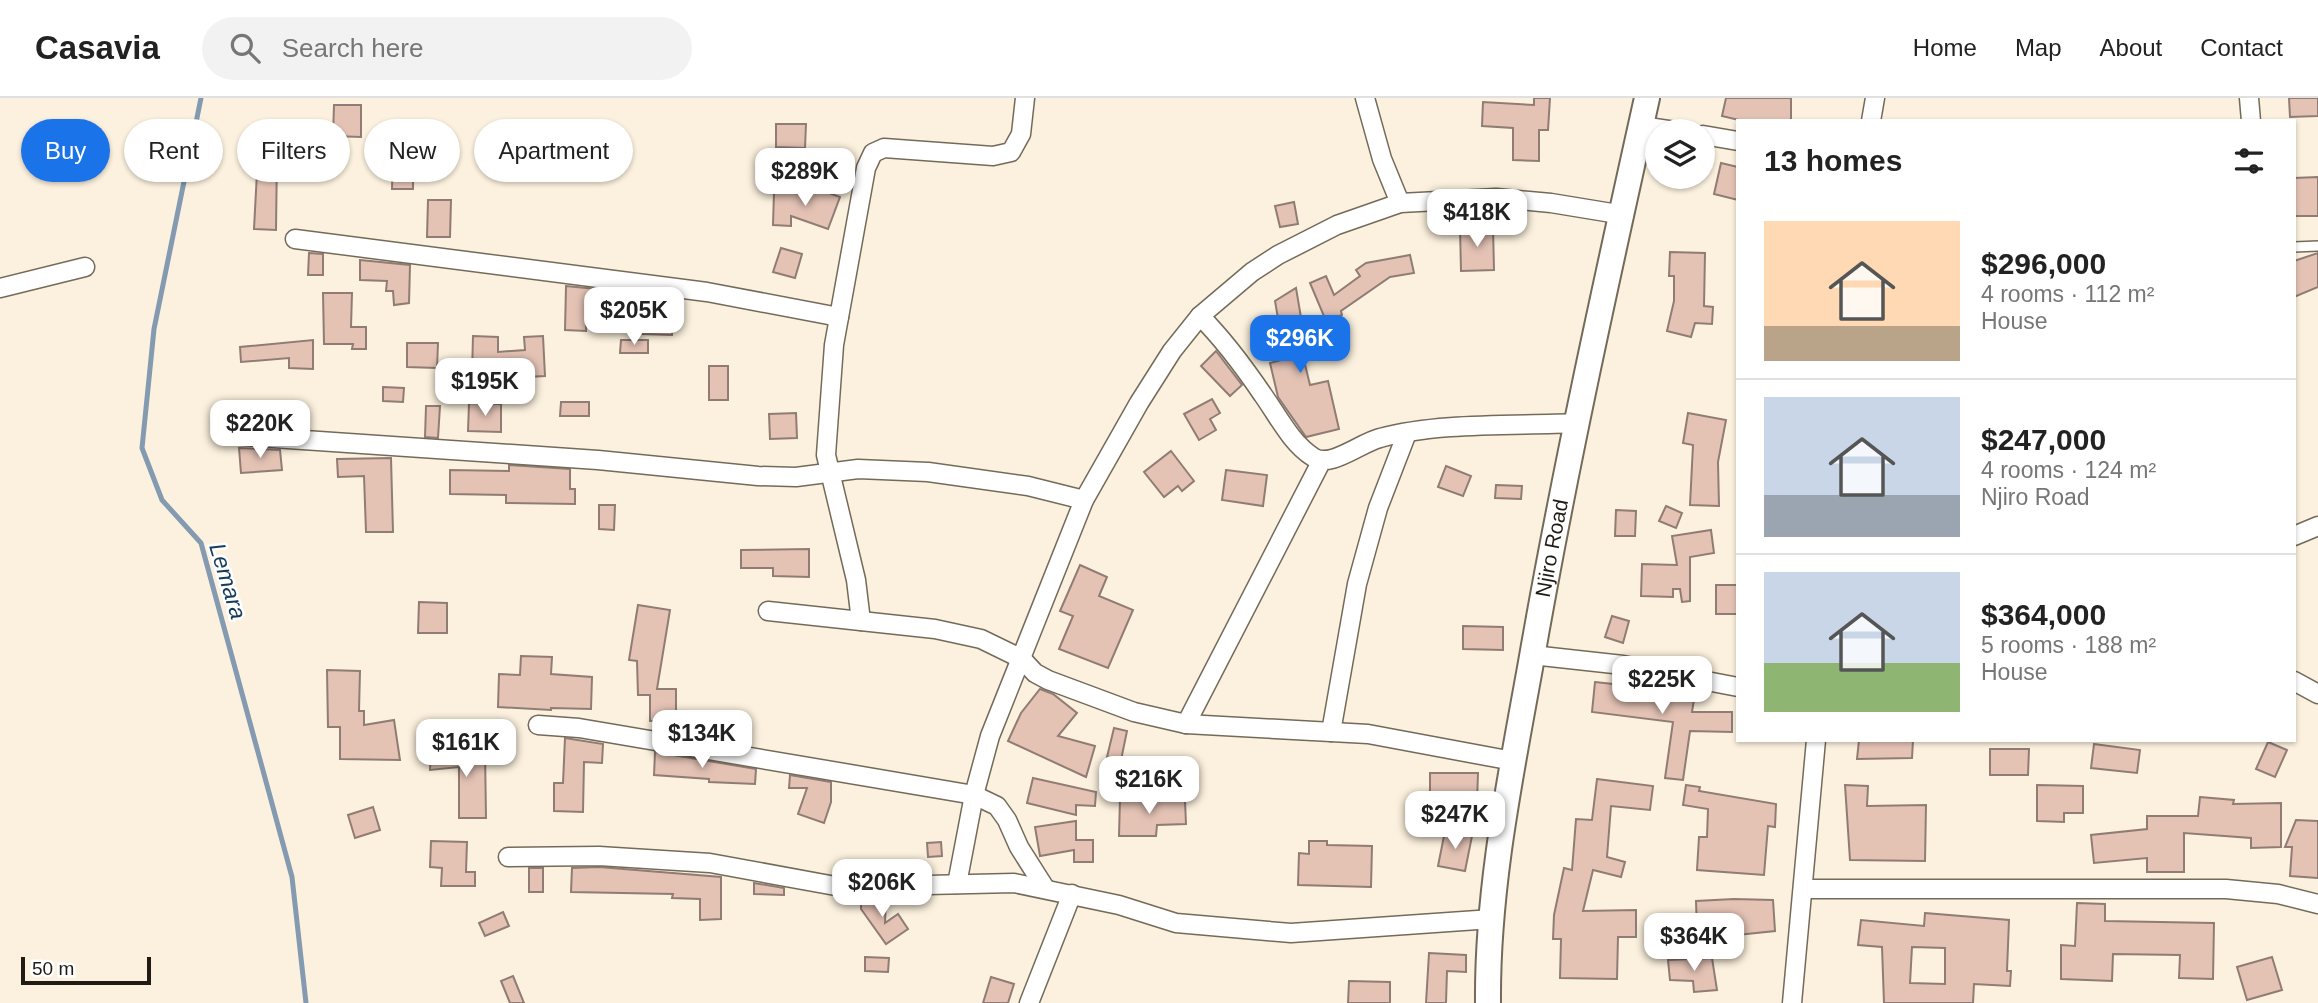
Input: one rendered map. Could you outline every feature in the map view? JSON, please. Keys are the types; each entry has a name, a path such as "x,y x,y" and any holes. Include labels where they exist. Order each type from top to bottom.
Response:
{"street":[{"path":"861,621 856,580 829,473 826,433 839,317 866,168 873,153 884,148 1006,155 1014,149 1021,134 1025,98"},
{"path":"1365,98 1381,159 1400,202"},
{"name":"Njiro Road","path":"1488,1003 1499,840 1576,423 1597,318 1624,215 1647,98"},
{"path":"1871,119 1875,98"},
{"path":"2249,98 2251,119"},
{"path":"1641,126 1645,127"},
{"path":"1715,137 1736,141"},
{"path":"957,884 974,795 1002,700 1022,659 1084,500 1139,402 1172,351 1200,316 1278,254 1337,225 1400,202 1496,198 1551,203 1624,215"},
{"path":"295,239 707,292 839,317"},
{"path":"0,288 85,267"},
{"path":"1200,316 1234,355 1290,433 1306,452 1321,461 1333,461 1370,440 1407,433 1576,423"},
{"path":"1331,732 1357,584 1378,508 1407,433"},
{"path":"230,435 598,460 758,476 858,469 928,472 1028,486 1084,500"},
{"path":"1186,724 1321,461"},
{"path":"2296,535 2318,526"},
{"path":"768,611 935,629 981,639 1022,659 1035,673 1068,688 1134,712 1186,724 1395,738 1513,761"},
{"path":"1532,655 1623,665 1736,687"},
{"path":"2296,682 2318,694"},
{"path":"538,725 579,728 974,795 998,806 1018,847 1045,888"},
{"path":"1791,1003 1816,742"},
{"path":"508,857 599,856 710,863 841,887 1014,883 1119,905 1176,923 1291,933 1492,919"},
{"path":"1802,889 2226,889 2278,894 2318,904"},
{"path":"1029,1003 1072,894"}],"lane":[{"path":"2296,247 2318,246"}],"building":[{"path":"1534,98 1550,98 1548,130 1539,130 1539,161 1513,160 1513,128 1482,126 1483,102 1534,105"},
{"path":"1726,98 1791,98 1791,119 1736,119 1722,116"},
{"path":"2289,98 2318,98 2318,116 2290,117"},
{"path":"334,105 361,105 361,137 350,137 350,119 334,119"},
{"path":"776,124 806,124 805,148 776,147"},
{"path":"1721,163 1736,167 1736,200 1714,194"},
{"path":"2318,177 2318,216 2296,216 2296,178"},
{"path":"256,182 277,182 276,230 254,229"},
{"path":"392,182 413,182 413,189 392,189"},
{"path":"813,187 840,197 828,229 791,216 791,226 773,225 774,192 811,194"},
{"path":"428,200 451,200 450,237 427,237"},
{"path":"1294,202 1298,224 1280,227 1275,206"},
{"path":"1493,227 1494,270 1461,271 1460,228"},
{"path":"781,248 802,254 795,278 773,272"},
{"path":"1670,252 1705,253 1704,306 1713,307 1712,324 1695,323 1691,337 1667,331 1674,301 1674,276 1669,276"},
{"path":"309,253 323,254 323,275 308,275"},
{"path":"2318,253 2318,287 2296,296 2296,260"},
{"path":"1410,255 1414,273 1390,277 1341,311 1342,315 1326,321 1310,283 1326,276 1334,295 1360,276 1356,270 1366,263"},
{"path":"360,260 410,265 409,303 394,305 393,291 386,291 387,281 360,280"},
{"path":"566,286 596,289 596,320 586,320 586,331 565,330"},
{"path":"1296,288 1306,347 1301,348 1310,385 1328,381 1339,429 1306,437 1278,397 1270,363 1285,359 1275,301"},
{"path":"323,293 352,293 351,327 366,327 366,349 352,349 353,344 324,344"},
{"path":"642,296 673,299 672,335 642,334"},
{"path":"473,336 498,337 498,352 525,350 524,337 543,336 545,376 510,378 510,374 472,374"},
{"path":"313,340 313,369 289,368 289,358 241,362 240,347"},
{"path":"621,340 648,340 648,353 620,353"},
{"path":"407,343 438,343 437,368 407,367"},
{"path":"1216,351 1242,385 1230,396 1201,366"},
{"path":"709,366 728,366 728,400 709,400"},
{"path":"383,387 404,388 403,402 383,401"},
{"path":"1212,399 1220,413 1210,419 1216,430 1199,440 1184,414"},
{"path":"561,402 589,402 589,416 560,416"},
{"path":"469,403 501,404 501,432 468,431"},
{"path":"241,406 264,407 263,426 241,424"},
{"path":"426,406 440,406 438,438 425,437"},
{"path":"796,413 797,438 770,439 769,414"},
{"path":"1688,413 1726,420 1718,462 1719,506 1690,505 1693,445 1683,443"},
{"path":"239,448 280,450 282,470 241,473"},
{"path":"1171,451 1194,481 1182,491 1178,486 1164,497 1144,472"},
{"path":"391,458 393,532 366,532 364,476 338,477 337,459"},
{"path":"509,465 570,469 570,489 575,489 575,504 506,503 506,495 450,494 450,470 509,471"},
{"path":"1446,466 1471,476 1463,496 1438,487"},
{"path":"1226,470 1267,475 1263,506 1222,500"},
{"path":"1496,485 1522,486 1521,499 1495,498"},
{"path":"599,505 615,505 614,530 599,529"},
{"path":"1666,506 1682,513 1676,528 1659,521"},
{"path":"1616,510 1636,511 1635,536 1615,536"},
{"path":"1711,530 1714,553 1690,557 1690,601 1682,602 1680,589 1673,589 1673,597 1641,596 1642,564 1677,565 1672,536"},
{"path":"809,549 809,577 773,576 773,568 741,568 741,550"},
{"path":"1080,565 1107,577 1099,596 1133,610 1108,668 1059,649 1073,616 1060,611"},
{"path":"1716,585 1736,585 1736,614 1716,614"},
{"path":"419,602 447,603 447,633 418,633"},
{"path":"638,605 670,610 657,689 676,689 676,720 650,721 650,695 638,695 637,661 629,660"},
{"path":"1612,616 1629,621 1623,643 1605,637"},
{"path":"1463,626 1503,627 1503,650 1463,649"},
{"path":"521,656 552,657 551,674 592,677 591,709 498,707 499,674 520,675"},
{"path":"327,670 360,671 359,711 364,711 364,725 394,720 400,760 340,759 340,727 328,727"},
{"path":"1595,682 1695,693 1692,712 1732,712 1732,732 1690,731 1683,780 1665,778 1673,722 1592,712"},
{"path":"1040,689 1053,694 1077,713 1058,736 1095,746 1086,777 1008,741 1021,713"},
{"path":"1114,728 1127,731 1121,760 1107,757"},
{"path":"565,738 603,744 602,763 584,762 583,812 554,811 554,783 563,783"},
{"path":"1859,742 1913,742 1912,758 1857,759"},
{"path":"2268,742 2287,750 2275,777 2256,769"},
{"path":"2094,744 2140,750 2137,773 2091,768"},
{"path":"1990,749 2029,749 2028,775 1990,775"},
{"path":"431,750 485,750 486,818 459,818 459,767 430,770"},
{"path":"655,752 756,769 755,784 654,775"},
{"path":"1430,773 1478,773 1477,802 1430,802"},
{"path":"790,775 831,782 831,802 824,823 798,814 807,788 789,788"},
{"path":"1033,778 1096,792 1095,806 1076,805 1076,815 1027,803"},
{"path":"1597,779 1653,786 1650,810 1611,806 1607,857 1625,862 1621,877 1593,870 1583,911 1636,910 1636,937 1618,937 1617,979 1560,978 1561,939 1553,939 1554,915 1564,868 1572,870 1576,819 1592,820"},
{"path":"1686,785 1700,787 1699,791 1776,804 1775,827 1768,826 1764,875 1697,870 1699,837 1707,837 1708,809 1683,805"},
{"path":"1845,785 1868,786 1867,806 1926,805 1925,861 1850,860"},
{"path":"2037,785 2083,786 2083,813 2064,813 2064,822 2037,821"},
{"path":"2200,797 2234,800 2233,804 2281,803 2281,847 2251,848 2251,838 2184,833 2184,872 2147,872 2147,858 2094,863 2091,835 2147,829 2147,816 2198,816"},
{"path":"1120,798 1185,801 1186,824 1157,825 1156,836 1119,836"},
{"path":"373,807 380,830 355,838 348,815"},
{"path":"2296,820 2318,821 2318,878 2290,876 2292,847 2285,847"},
{"path":"1076,821 1076,840 1093,840 1093,862 1074,862 1074,850 1040,856 1035,827"},
{"path":"1445,831 1472,836 1465,871 1438,866"},
{"path":"431,841 467,842 466,872 475,872 475,886 441,886 442,868 430,867"},
{"path":"1309,841 1327,841 1327,845 1372,846 1371,887 1298,885 1299,853 1309,854"},
{"path":"941,842 942,856 928,857 927,843"},
{"path":"599,867 721,877 721,919 700,920 700,899 672,898 673,894 571,892 572,868"},
{"path":"529,868 543,868 543,892 529,892"},
{"path":"754,883 784,888 784,895 754,894"},
{"path":"886,897 885,923 898,914 908,929 886,944 861,909 861,898"},
{"path":"1773,900 1775,931 1728,936 1728,930 1697,932 1696,901"},
{"path":"2077,903 2105,904 2105,921 2214,923 2213,979 2179,978 2180,955 2113,954 2112,981 2061,979 2061,945 2075,946"},
{"path":"503,912 509,926 485,936 479,923"},
{"path":"1925,913 2009,920 2007,971 2011,971 2010,986 1974,984 1973,1003 1884,1003 1882,947 1858,945 1861,920 1924,926","holes":["1912,947 1945,948 1945,984 1910,983"]},
{"path":"1429,953 1466,955 1466,972 1447,971 1446,1003 1426,1003"},
{"path":"865,957 889,958 888,972 865,971"},
{"path":"2272,957 2282,990 2247,1000 2237,967"},
{"path":"1712,958 1717,990 1694,992 1693,981 1670,980 1668,960"},
{"path":"513,976 524,1003 510,1003 501,981"},
{"path":"991,977 1014,984 1008,1003 983,1003"},
{"path":"1349,981 1390,982 1390,1003 1348,1003"}],"waterway":[{"name":"Lemara","path":"201,98 154,329 142,448 162,500 201,543 292,877 306,1003"}]}
